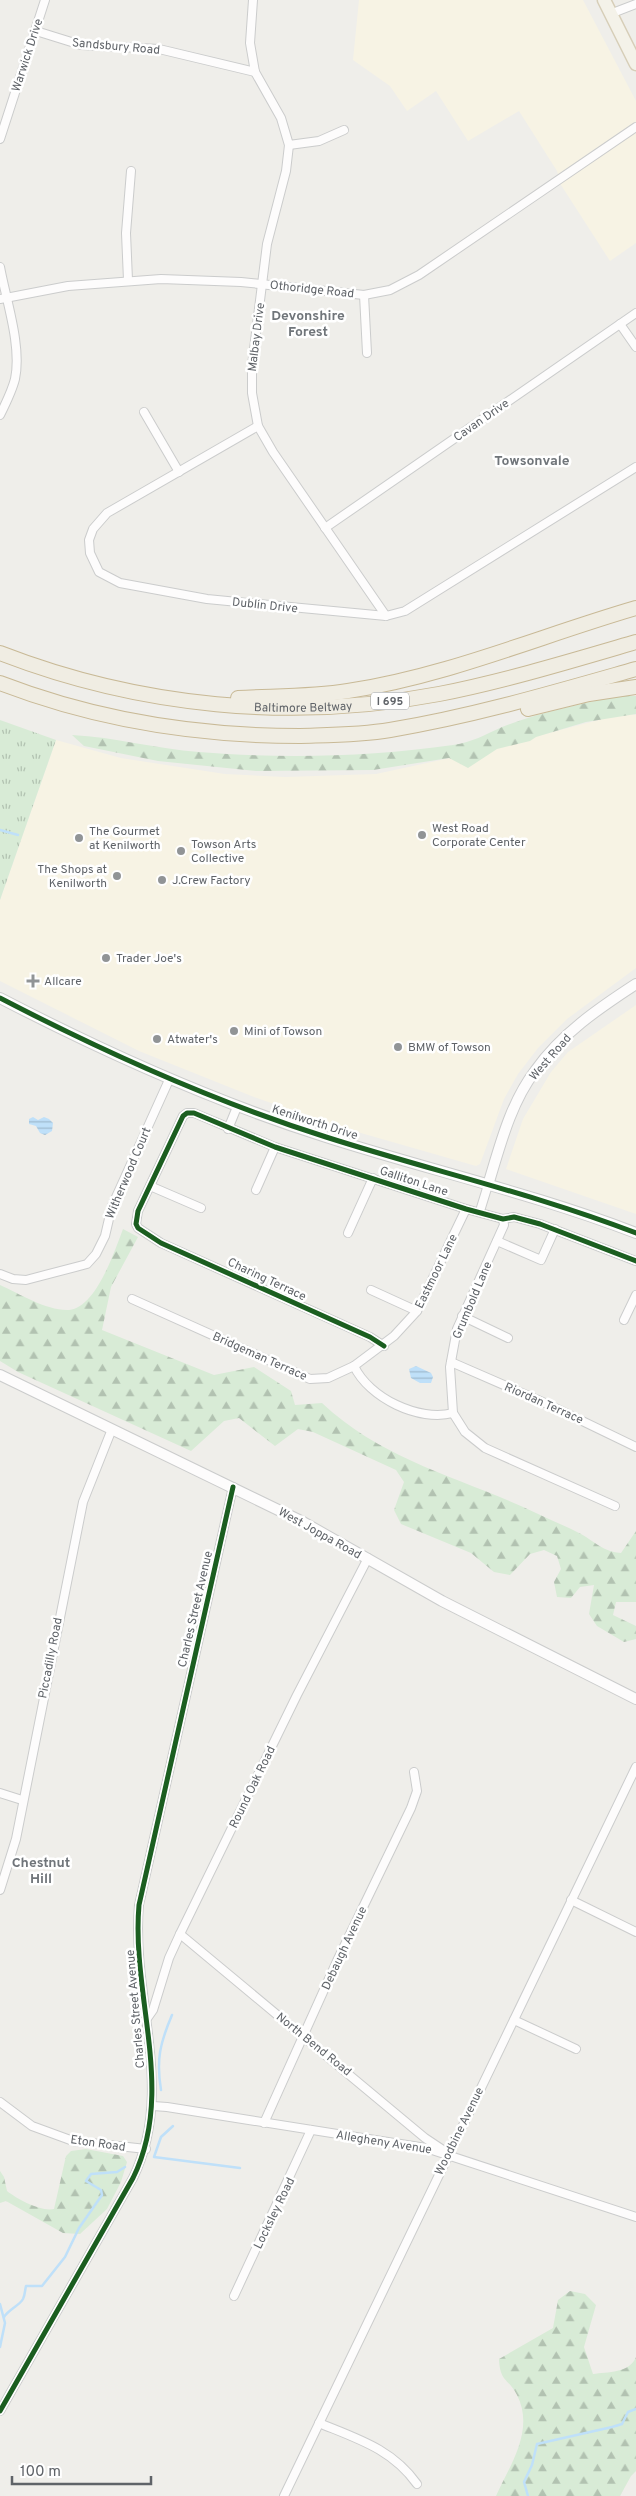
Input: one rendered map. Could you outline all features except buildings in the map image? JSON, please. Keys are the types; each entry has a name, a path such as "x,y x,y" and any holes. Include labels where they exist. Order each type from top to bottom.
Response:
{"highway":[{"path":"137,693 228,699 306,696 348,691 435,672 636,608"},
{"name":"Baltimore Beltway","path":"0,653 81,680 137,693 219,705 326,707 384,702 483,684 636,642"},
{"name":"I 695","path":"0,683 75,708 184,730 267,736 327,736 389,730 526,700 636,669"},
{"path":"389,730 492,716 589,694 636,687"}],"main road":[{"path":"604,0 636,64"}],"street":[{"name":"Warwick Drive","path":"0,139 45,0"},
{"name":"Malbay Drive","path":"253,0 250,43 255,72 281,118 289,145 286,170 270,228 251,380 258,426 386,616"},
{"path":"610,14 636,4"},
{"name":"Sandsbury Road","path":"36,31 82,45 159,49 255,72"},
{"name":"Othoridge Road","path":"3,298 68,286 128,280 194,279 364,295 390,290 419,275 636,127"},
{"path":"289,145 319,141 344,130"},
{"path":"128,280 126,233 131,171"},
{"path":"0,267 3,298 16,349 16,365 10,394 0,414"},
{"path":"364,295 368,353"},
{"name":"Cavan Drive","path":"325,528 636,313"},
{"path":"620,324 636,347"},
{"path":"144,412 179,472"},
{"name":"Dublin Drive","path":"258,426 107,513 92,529 89,540 93,564 107,578 150,590 207,599 386,616 405,611 636,467"},
{"name":"West Road","path":"488,1185 509,1120 534,1071 569,1033 602,1006 636,984"},
{"name":"Kenilworth Drive","path":"0,998 92,1045 169,1080 237,1107 325,1137 589,1215 636,1233"},
{"name":"Witherwood Court","path":"0,1274 13,1279 26,1280 87,1264 96,1254 106,1236 112,1206 169,1080"},
{"path":"228,1129 237,1107"},
{"name":"Galliton Lane","path":"150,1186 183,1116 187,1113 194,1113 228,1129 275,1147 503,1219 514,1217 555,1229 636,1262"},
{"path":"256,1190 275,1147"},
{"path":"348,1233 373,1178"},
{"path":"480,1211 488,1185"},
{"path":"150,1186 201,1208"},
{"name":"Charing Terrace","path":"150,1186 136,1217 136,1224 141,1232 370,1337 384,1346"},
{"name":"Eastmoor Lane","path":"354,1366 384,1346 405,1326 417,1311 466,1208"},
{"name":"Grumbold Lane","path":"453,1413 451,1362 455,1334 504,1225 503,1219"},
{"path":"497,1241 541,1260 555,1229"},
{"path":"371,1290 417,1311"},
{"path":"624,1320 636,1295"},
{"name":"Bridgeman Terrace","path":"132,1299 310,1379 328,1378 354,1366"},
{"path":"462,1316 508,1338"},
{"name":"Riordan Terrace","path":"451,1362 545,1403 636,1447"},
{"path":"354,1366 368,1386 387,1399 431,1415 441,1416 453,1413 465,1432 485,1448 615,1506"},
{"name":"West Joppa Road","path":"0,1376 233,1487 368,1558 450,1605 636,1699"},
{"name":"Piccadilly Road","path":"0,1890 16,1839 22,1800 82,1502 112,1429"},
{"name":"Charles Street Avenue","path":"0,2411 133,2178 146,2149 153,2106 138,1940 139,1905 233,1487"},
{"name":"Round Oak Road","path":"146,2020 154,2010 167,1965 180,1934 297,1695 368,1558"},
{"name":"Woodbine Avenue","path":"284,2496 636,1767"},
{"name":"Debaugh Avenue","path":"264,2123 411,1808 417,1791 414,1772"},
{"path":"0,1793 22,1800"},
{"path":"571,1900 636,1932"},
{"name":"North Bend Road","path":"180,1934 425,2138 448,2154"},
{"path":"514,2020 576,2049"},
{"name":"Eton Road","path":"0,2102 32,2126 73,2141 146,2149"},
{"name":"Allegheny Avenue","path":"153,2106 426,2148 636,2217"},
{"name":"Locksley Road","path":"234,2296 310,2138 311,2130"},
{"path":"319,2423 380,2449 406,2468 418,2484"}],"shaded area":[{"path":"359,0 583,0 636,101 636,243 610,261 561,185 557,171 519,111 468,141 436,91 407,111 390,86 353,60"},
{"path":"625,713 636,715 636,968 567,1019 538,1048 518,1074 504,1099 480,1164 476,1166 340,1127 254,1097 139,1051 0,981 0,900 56,740 121,758 225,774 285,777 376,774 473,753"},
{"path":"636,1005 636,1214 506,1169 523,1119 551,1072 568,1052"}],"green space":[{"path":"615,696 636,696 636,714 586,722 536,737 530,741 497,749 468,768 449,758 373,770 256,771 158,761 84,746 72,735 183,750 262,756 326,756 390,752 460,744 529,718"},
{"path":"0,720 56,740 0,900"},
{"path":"123,1229 138,1237 111,1287 102,1330 214,1375 254,1367 291,1391 295,1405 322,1403 371,1440 398,1454 424,1467 508,1500 581,1534 610,1551 621,1553 636,1531 636,1602 616,1602 613,1615 636,1626 636,1639 624,1642 597,1626 589,1614 594,1585 580,1587 571,1598 557,1597 554,1582 561,1569 557,1556 544,1550 530,1554 510,1575 494,1572 471,1553 401,1524 394,1510 404,1482 396,1470 313,1432 298,1429 275,1446 239,1418 224,1421 191,1451 18,1372 0,1361 0,1285 52,1308 69,1310 79,1307 96,1289 103,1277"},
{"path":"86,2149 123,2156 127,2162 121,2182 107,2209 80,2234 63,2233 6,2201 0,2203 0,2171 4,2177 7,2191 11,2194 36,2207 54,2209 66,2156 71,2151"},
{"path":"570,2291 585,2294 596,2305 584,2347 593,2374 623,2369 629,2366 636,2357 636,2471 631,2476 620,2496 496,2496 514,2460 522,2434 523,2421 522,2408 517,2395 501,2372 499,2359 553,2328 558,2300"}],"water":[{"path":"33,1117 38,1120 44,1117 49,1119 53,1123 52,1131 45,1135 40,1133 36,1126 29,1124 29,1119"},
{"path":"416,1366 431,1373 433,1377 431,1383 420,1383 411,1378 409,1369"}],"waterway":[{"path":"0,830 18,835"},
{"path":"161,2090 160,2052 172,2015"},
{"path":"173,2126 161,2137 154,2157 240,2168"},
{"path":"4,2317 23,2299 26,2286 42,2286 65,2257 79,2228 102,2195 101,2190 86,2181 91,2174 117,2172 125,2167"},
{"path":"0,2304 5,2323 0,2347"},
{"path":"528,2496 524,2482 532,2465 537,2444 622,2424 628,2412 636,2409"}],"cycle path":[{"path":"0,998 120,1057 242,1108 326,1137 559,1206 636,1233"},
{"path":"384,1346 370,1337 161,1243 138,1228 136,1224 138,1211 183,1116 187,1113 194,1113 275,1147 466,1209 503,1219 514,1217 540,1224 636,1261"},
{"path":"0,2411 133,2178 145,2145 151,2112 152,2078 138,1940 139,1905 233,1487"}],"place":[{"name":"West Road Corporate Center","path":"422,835"},
{"name":"The Gourmet at Kenilworth","path":"79,838"},
{"name":"Towson Arts Collective","path":"181,851"},
{"name":"The Shops at Kenilworth","path":"117,876"},
{"name":"J.Crew Factory","path":"162,880"},
{"name":"Trader Joe's","path":"106,958"},
{"name":"Allcare","path":"33,981"},
{"name":"Mini of Towson","path":"234,1031"},
{"name":"Atwater's","path":"157,1039"},
{"name":"BMW of Towson","path":"398,1047"}],"district":[{"name":"Devonshire Forest","path":"308,324"},
{"name":"Towsonvale","path":"532,460"},
{"name":"Chestnut Hill","path":"41,1870"}]}
